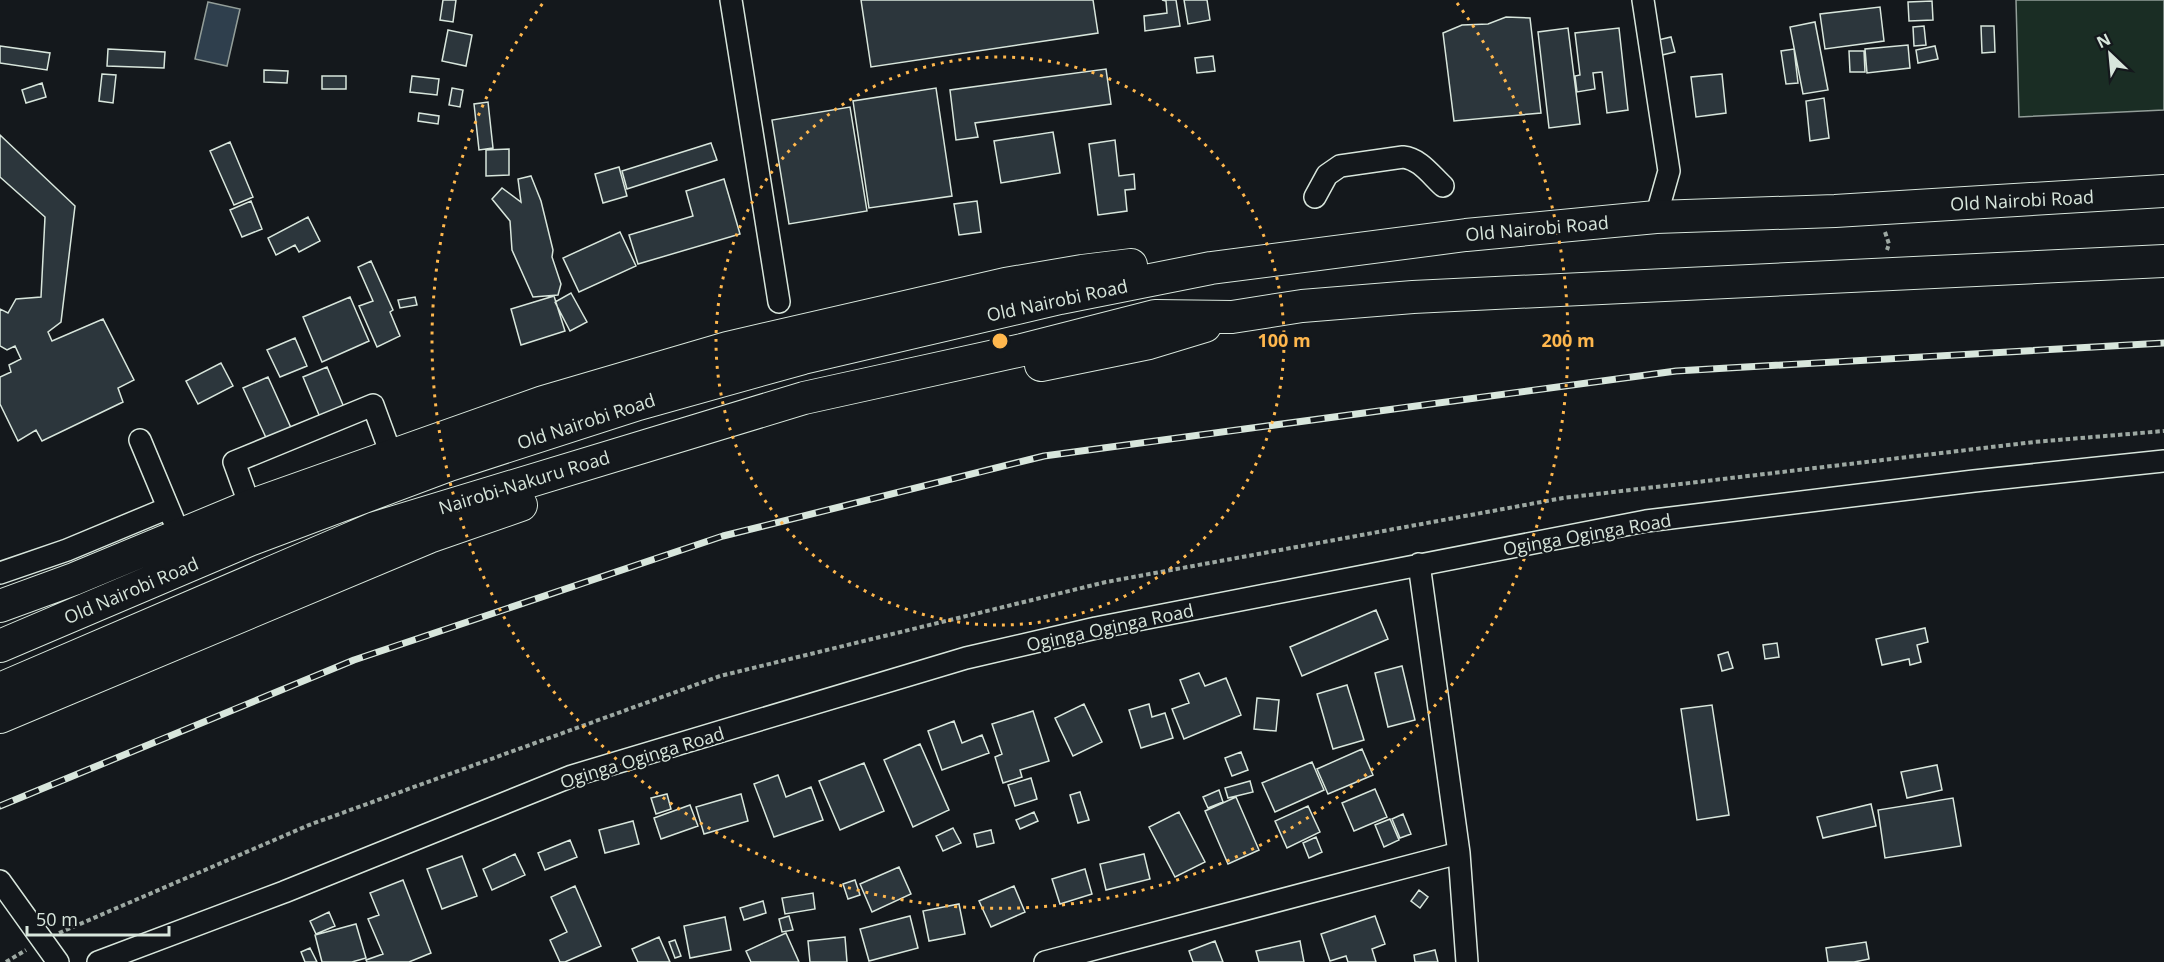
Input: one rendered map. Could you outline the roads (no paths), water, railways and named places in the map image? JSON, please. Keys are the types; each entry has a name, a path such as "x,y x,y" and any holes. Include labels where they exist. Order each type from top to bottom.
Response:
{"highway":[{"name":"Old Nairobi Road","path":"0,646 249,540 494,451 638,404 803,358 1060,298 1211,268 1466,235 1656,217 1836,211 2164,191"},
{"name":"Old Nairobi Road","path":"1068,337 1155,316 1232,317 1302,306 1413,297 2164,261"},
{"path":"0,606 74,579 174,522 250,506 543,402 739,345 1005,284 1082,271 1132,265 1211,268"},
{"path":"0,717 429,537 582,484 793,422 1059,360 1149,343 1232,317"},
{"name":"Nairobi-Nakuru Road","path":"0,689 375,528 804,398 1022,350 1068,337"}],"street":[{"path":"731,0 779,302"},
{"path":"1644,0 1669,171 1656,217"},
{"path":"1315,197 1327,175 1340,166 1403,157 1418,161 1443,186"},
{"path":"250,506 234,462 373,405 392,457"},
{"path":"0,573 66,550 174,522 140,440"},
{"name":"Oginga Oginga Road","path":"98,962 284,892 572,776 966,658 1096,628 1647,521 1974,481 2164,461"},
{"path":"1419,564 1460,853 1467,962"},
{"path":"1045,962 1460,853"},
{"path":"0,881 58,962"}],"water":[{"path":"208,2 240,9 227,66 195,59"}],"railway":[{"path":"0,806 354,660 723,536 1044,456 1676,371 2164,343"}]}
